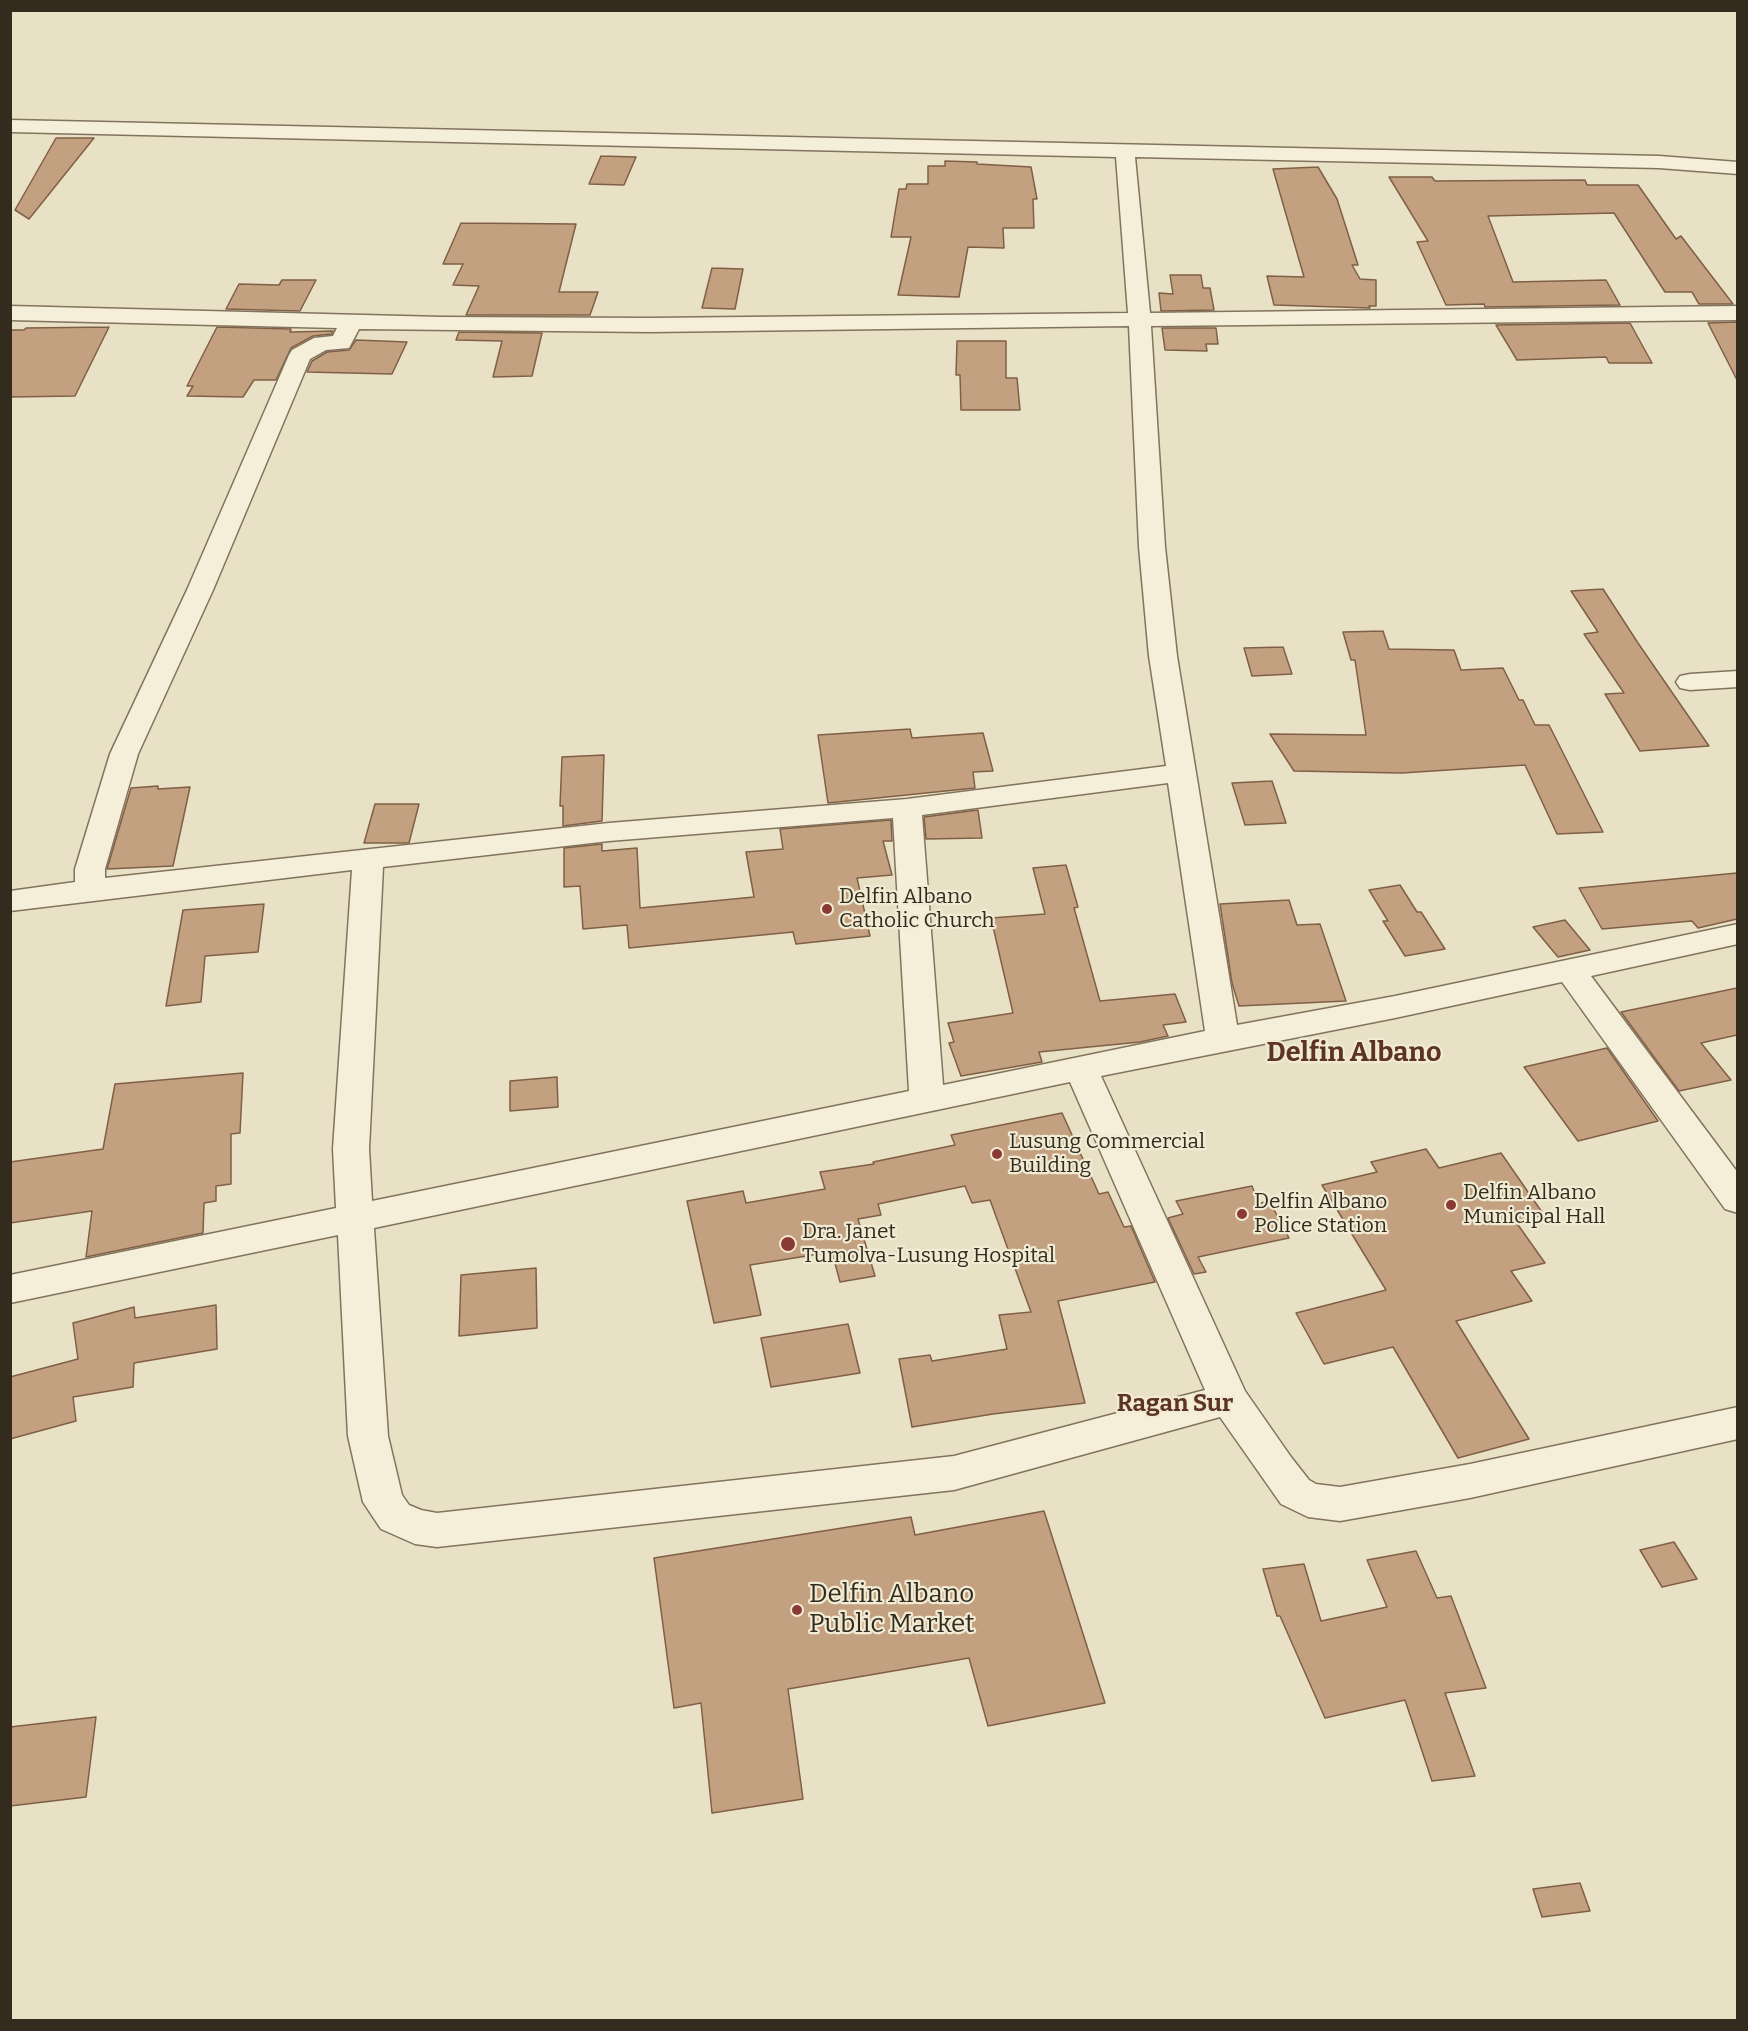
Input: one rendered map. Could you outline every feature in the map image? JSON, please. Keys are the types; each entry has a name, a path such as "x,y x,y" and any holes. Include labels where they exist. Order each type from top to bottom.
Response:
{"street":[{"path":"10,126 1659,162 1730,173"},
{"path":"1125,151 1140,321 1152,547 1163,656 1223,1039"},
{"path":"10,313 650,326 1737,313"},
{"path":"90,890 90,869 124,754 200,590 300,355 322,343 341,343 352,321"},
{"path":"1690,682 1737,679"},
{"path":"10,901 609,832 907,808 1181,773"},
{"path":"907,808 927,1100"},
{"path":"368,858 351,1149 368,1436 383,1502 394,1516 415,1527 436,1530 954,1473 1229,1399"},
{"path":"10,1289 1223,1039 1395,1007 1737,934"},
{"path":"1570,970 1737,1200"},
{"path":"1081,1068 1229,1399 1295,1491 1308,1500 1340,1504 1470,1480 1737,1423"}],"building":[{"path":"56,138 94,138 29,219 15,210"},
{"path":"601,156 636,157 624,185 589,184"},
{"path":"945,161 1031,167 1037,199 1033,199 1034,228 1003,228 1004,248 968,247 959,297 898,295 911,237 891,237 899,189 906,189 907,184 928,184 928,166 945,166"},
{"path":"1318,167 1337,199 1358,265 1352,265 1360,279 1376,280 1376,306 1369,306 1370,308 1274,305 1267,276 1304,277 1273,169"},
{"path":"1389,177 1432,177 1435,181 1585,180 1587,185 1638,185 1676,239 1681,236 1733,304 1699,304 1692,292 1665,292 1614,213 1488,216 1513,282 1606,280 1620,305 1485,307 1484,304 1446,305 1417,242 1428,241"},
{"path":"461,223 576,224 559,292 598,292 590,315 466,315 479,286 453,285 463,264 443,264"},
{"path":"712,268 743,269 735,309 702,308"},
{"path":"1170,275 1201,275 1203,288 1210,288 1214,310 1161,311 1159,293 1173,294"},
{"path":"282,280 316,280 300,311 226,309 239,284 279,285"},
{"path":"1737,322 1737,380 1708,323"},
{"path":"1630,323 1652,363 1609,363 1606,357 1517,360 1496,325"},
{"path":"109,327 75,396 10,397 10,330"},
{"path":"217,327 291,329 290,332 333,331 332,334 313,336 291,348 276,380 254,380 243,397 187,396 193,386 187,386"},
{"path":"1162,328 1216,328 1218,344 1206,344 1207,351 1165,350"},
{"path":"459,332 542,333 532,376 493,377 502,341 456,340"},
{"path":"356,340 407,342 392,374 307,372 312,361 327,352 349,350"},
{"path":"957,341 1006,341 1006,378 1017,378 1020,410 961,410 960,375 956,375"},
{"path":"1603,589 1709,746 1640,751 1605,694 1624,693 1584,634 1598,632 1571,591"},
{"path":"1383,631 1389,649 1454,650 1461,670 1503,668 1535,725 1549,725 1603,832 1557,834 1525,765 1402,773 1294,771 1270,734 1366,735 1355,660 1351,660 1343,632"},
{"path":"1283,647 1292,674 1252,676 1244,648"},
{"path":"910,729 912,738 983,733 993,771 973,772 975,788 828,803 818,735"},
{"path":"604,755 602,821 563,826 563,806 560,806 562,757"},
{"path":"1272,781 1286,823 1245,825 1232,783"},
{"path":"158,786 158,789 190,787 173,866 107,869 131,788"},
{"path":"375,804 419,804 409,843 364,843"},
{"path":"978,810 982,838 926,839 924,817"},
{"path":"891,820 892,841 883,841 892,875 857,878 870,936 796,944 793,932 629,948 627,925 583,929 580,886 564,887 564,848 602,844 602,851 637,848 640,908 754,897 746,852 783,849 780,829"},
{"path":"1066,865 1078,907 1074,908 1100,1001 1175,994 1186,1022 1163,1025 1168,1036 1140,1042 1039,1052 1042,1062 961,1076 949,1043 954,1042 948,1023 1013,1013 991,918 1045,914 1033,868"},
{"path":"1737,873 1737,919 1698,928 1692,921 1602,929 1579,888"},
{"path":"1400,885 1445,949 1405,956 1383,921 1388,921 1369,890"},
{"path":"1289,900 1297,925 1320,924 1346,1001 1239,1006 1232,983 1220,904"},
{"path":"264,904 258,952 205,956 201,1002 166,1006 183,910"},
{"path":"1565,920 1590,950 1558,957 1533,927"},
{"path":"1737,988 1737,1035 1701,1043 1731,1080 1679,1091 1621,1012"},
{"path":"1607,1048 1658,1121 1578,1141 1524,1067"},
{"path":"243,1073 240,1133 231,1134 231,1184 216,1186 216,1201 204,1203 203,1233 86,1257 92,1211 10,1223 10,1162 103,1149 115,1084"},
{"path":"557,1077 558,1107 510,1111 510,1081"},
{"path":"1062,1113 1099,1194 1108,1192 1124,1227 1131,1226 1155,1282 1058,1301 1085,1403 912,1427 899,1359 930,1355 932,1361 1007,1349 999,1315 1031,1312 990,1200 972,1203 965,1186 878,1204 881,1215 858,1219 875,1276 840,1282 832,1252 750,1265 761,1315 714,1323 687,1201 743,1191 746,1203 825,1189 820,1172 874,1164 873,1162 955,1145 951,1135"},
{"path":"1426,1149 1439,1168 1501,1153 1544,1215 1516,1222 1545,1263 1511,1271 1532,1301 1456,1321 1529,1439 1458,1458 1393,1347 1324,1364 1296,1313 1386,1290 1322,1185 1377,1172 1371,1162"},
{"path":"1252,1186 1259,1204 1269,1200 1289,1238 1198,1257 1206,1272 1194,1274 1168,1218 1183,1214 1176,1201"},
{"path":"536,1268 537,1328 459,1336 461,1275"},
{"path":"216,1305 217,1349 134,1363 133,1387 73,1397 76,1421 10,1439 10,1377 78,1359 73,1323 134,1307 135,1318"},
{"path":"848,1324 860,1373 771,1387 761,1338"},
{"path":"1044,1511 1105,1703 988,1726 969,1658 788,1689 803,1799 712,1813 701,1703 674,1708 654,1558 911,1517 915,1535"},
{"path":"1674,1542 1697,1579 1662,1587 1640,1550"},
{"path":"1416,1551 1437,1598 1451,1596 1486,1688 1445,1693 1475,1776 1432,1781 1405,1700 1325,1718 1280,1616 1277,1616 1263,1569 1304,1564 1321,1621 1387,1607 1367,1560"},
{"path":"96,1717 86,1797 10,1806 10,1727"},
{"path":"1580,1883 1590,1911 1542,1917 1533,1889"}],"place":[{"name":"Delfin Albano Catholic Church","path":"827,909"},
{"name":"Lusung Commercial Building","path":"997,1154"},
{"name":"Delfin Albano Municipal Hall","path":"1451,1205"},
{"name":"Delfin Albano Police Station","path":"1242,1214"},
{"name":"Dra. Janet Tumolva-Lusung Hospital","path":"788,1244"},
{"name":"Delfin Albano Public Market","path":"797,1610"}],"district":[{"name":"Delfin Albano","path":"1354,1053"},
{"name":"Ragan Sur","path":"1175,1404"}]}
